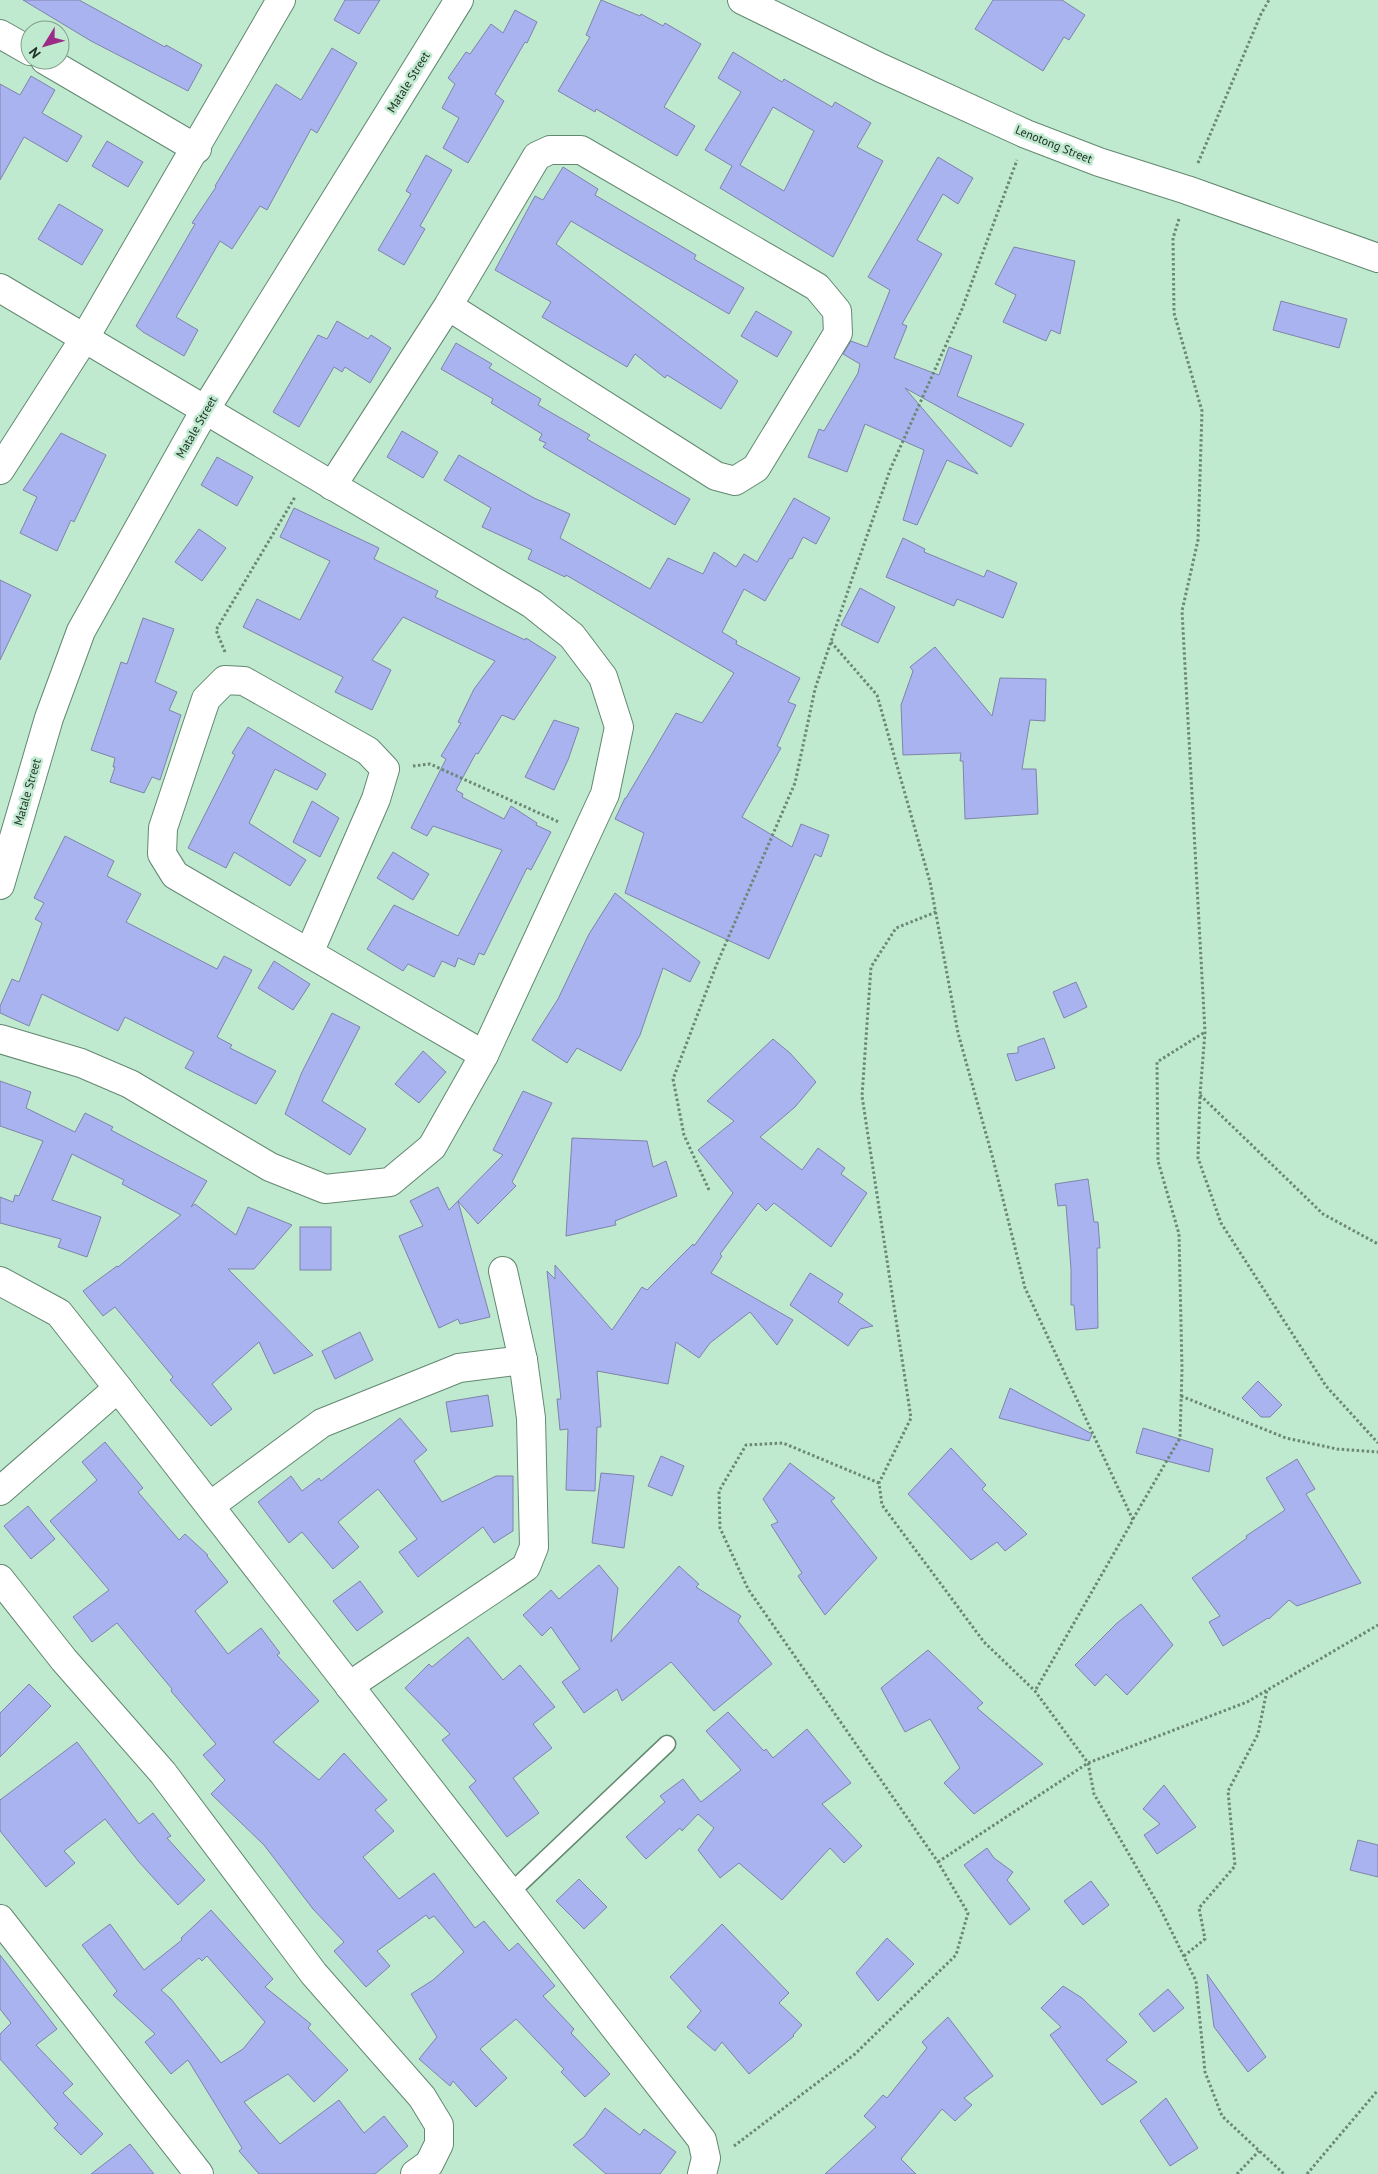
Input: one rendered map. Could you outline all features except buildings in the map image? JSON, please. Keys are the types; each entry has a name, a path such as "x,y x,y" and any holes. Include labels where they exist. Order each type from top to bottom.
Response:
{"street":[{"path":"0,470 84,339 197,148 281,0"},
{"name":"Matale Street","path":"0,884 49,718 81,631 205,410 459,0"},
{"name":"Lenotong Street","path":"742,0 880,68 1026,134 1099,162 1187,190 1378,258"},
{"path":"0,34 20,45"},
{"path":"62,70 197,148"},
{"path":"332,486 448,306 537,156 550,150 581,150 817,286 837,310 838,333 756,468 735,481 716,476 448,306"},
{"path":"0,288 532,604 572,636 603,677 619,727 605,794 484,1055 432,1147 390,1182 325,1189 270,1167 130,1084 81,1064 0,1039"},
{"path":"309,953 376,799 385,769 368,751 244,681 225,680 206,699 163,828 162,854 175,875 484,1055"},
{"path":"349,1686 526,1567 534,1547 531,1418 523,1360 503,1271"},
{"path":"0,1281 58,1313 118,1388 702,2140 704,2166"},
{"path":"210,1506 322,1423 459,1368 523,1360"},
{"path":"0,1491 118,1388"},
{"path":"0,1579 64,1660 162,1773 314,1974 422,2097 439,2125 439,2144 428,2164 415,2174"},
{"path":"0,1920 199,2174"}],"lane":[{"path":"510,1893 667,1744"}],"path":[{"path":"1269,0 1260,14 1187,190 1173,238 1174,313 1202,411 1198,540 1182,611 1205,1032 1198,1158 1221,1223 1326,1386 1378,1443"},
{"path":"709,1190 684,1135 673,1078 716,966 795,783 815,689 890,470 962,309 1026,134"},
{"path":"225,680 225,651 216,630 310,472"},
{"path":"831,642 876,695 930,882 958,1034 993,1160 1025,1288 1133,1520"},
{"path":"385,769 430,764 586,834"},
{"path":"936,912 896,928 871,967 862,1096 911,1418 879,1483 882,1505 978,1635 1035,1692 1088,1764 1094,1794 1159,1906 1196,1981 1205,2072 1222,2116 1284,2174"},
{"path":"1035,1692 1180,1438 1179,1234 1158,1161 1157,1062 1205,1032"},
{"path":"1200,1095 1323,1214 1378,1244"},
{"path":"1181,1396 1286,1438 1337,1449 1378,1452"},
{"path":"704,2166 736,2146 856,2054 956,1955 968,1913 938,1862 748,1589 720,1528 719,1490 746,1445 783,1443 879,1483"},
{"path":"938,1862 1088,1764 1247,1702 1378,1625"},
{"path":"1184,1956 1205,1939 1199,1908 1234,1866 1228,1791 1258,1734 1268,1690"},
{"path":"1307,2174 1378,2090"},
{"path":"1237,2174 1259,2151"}]}
